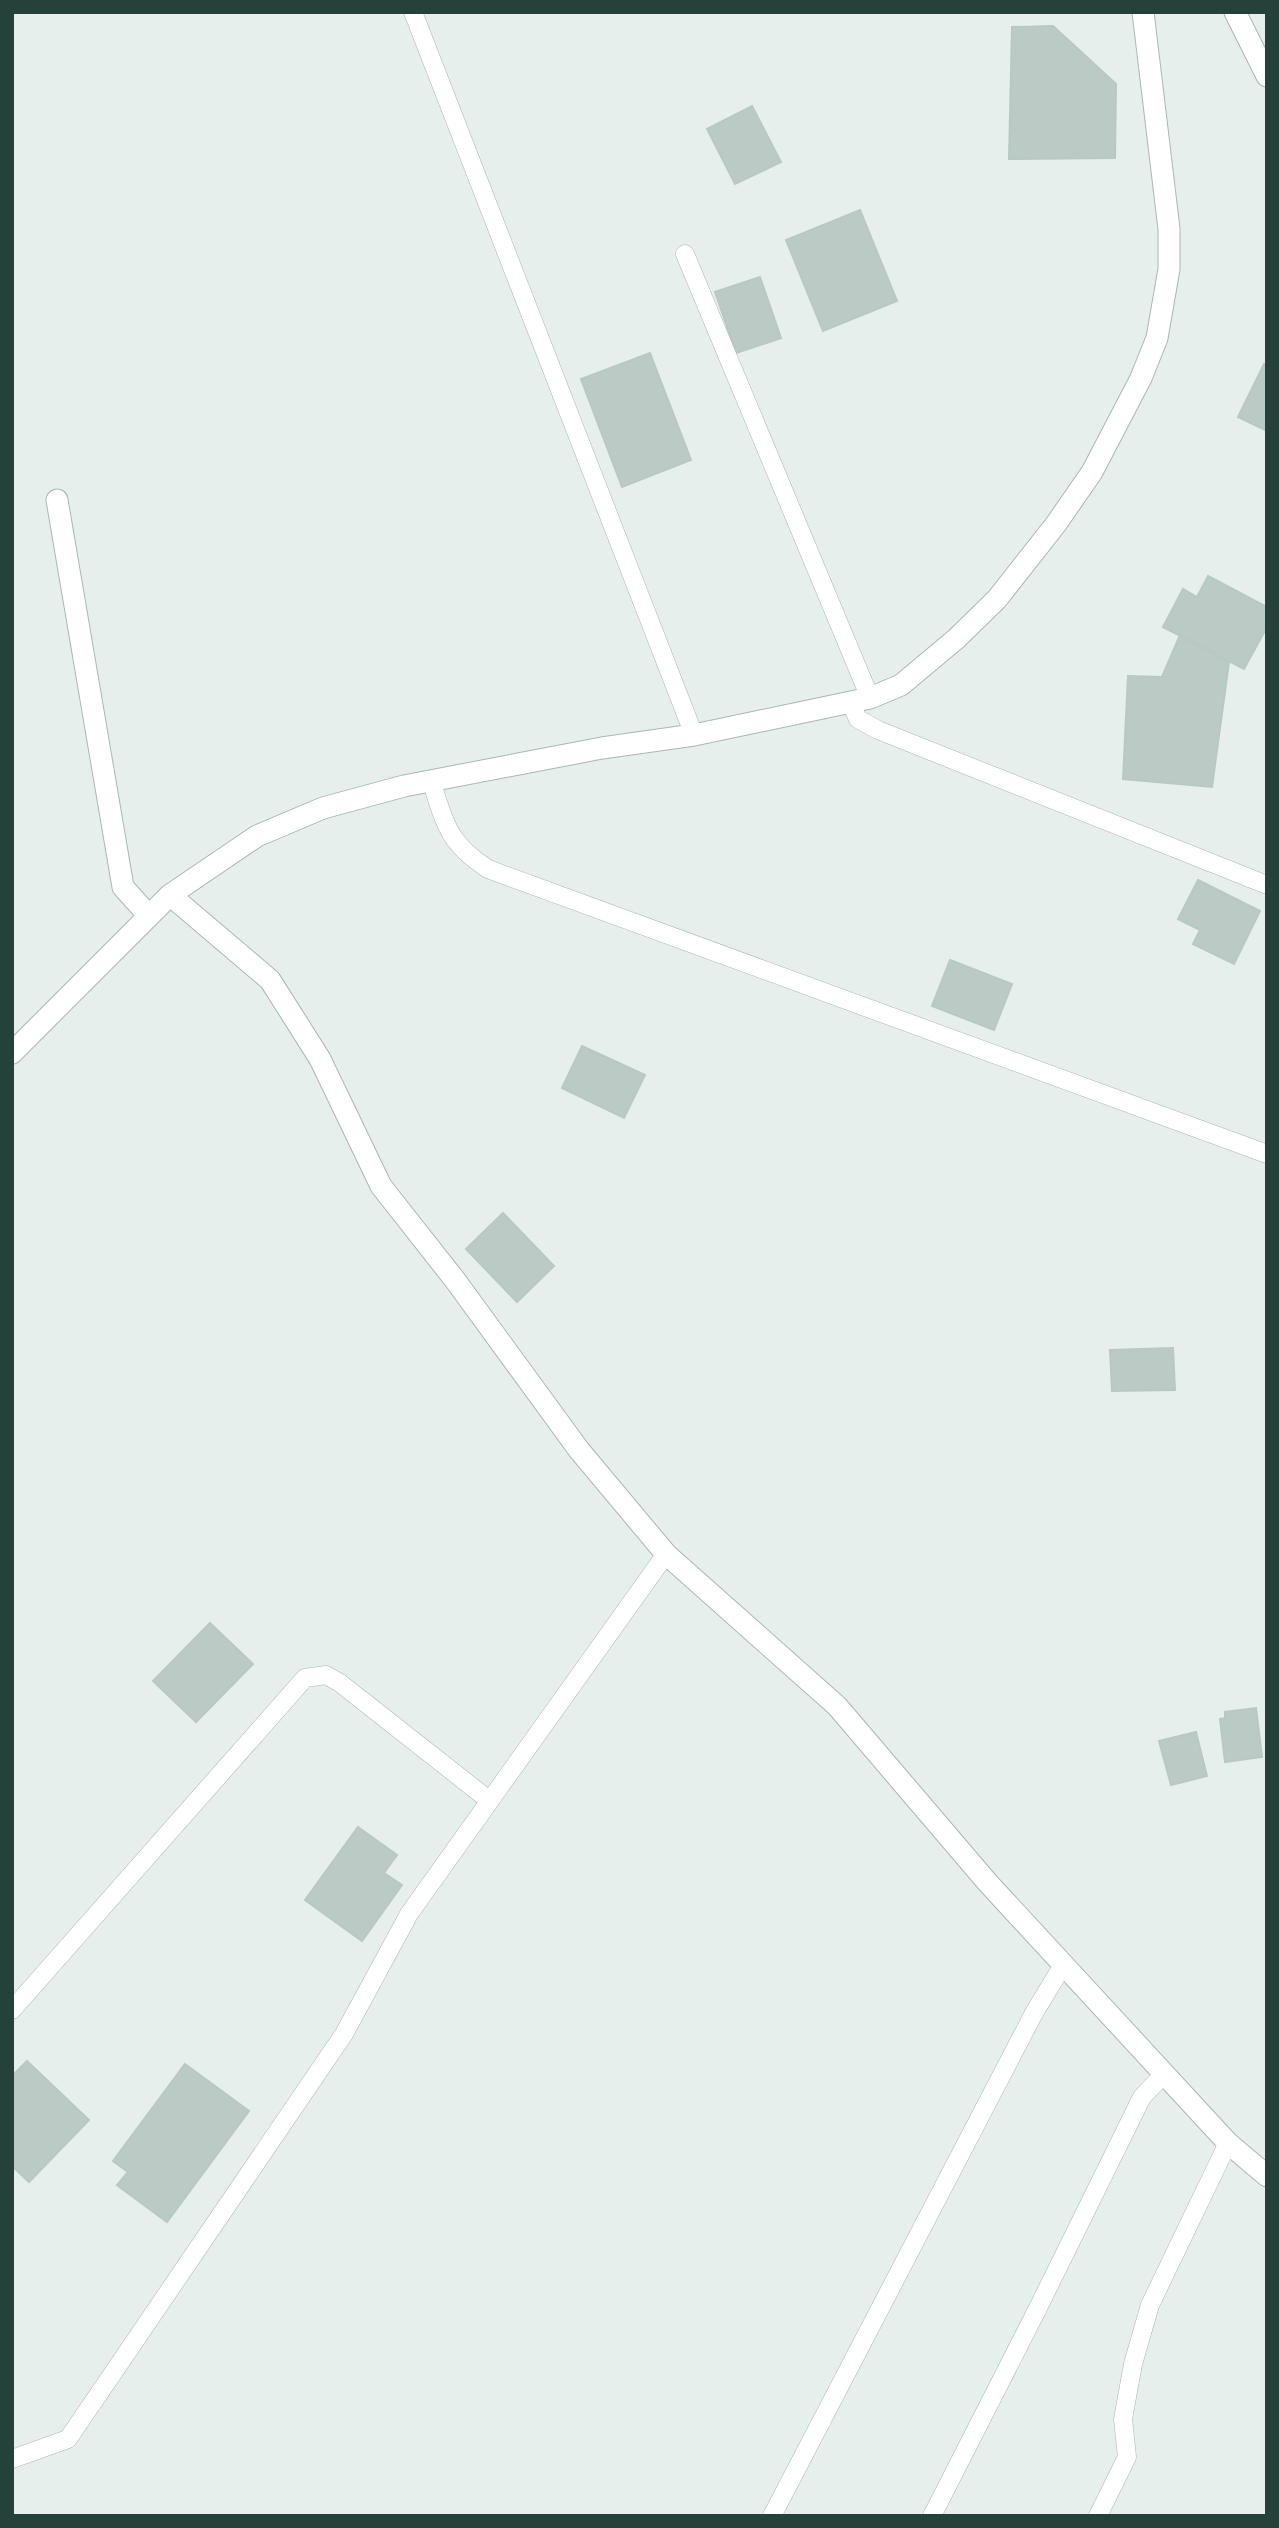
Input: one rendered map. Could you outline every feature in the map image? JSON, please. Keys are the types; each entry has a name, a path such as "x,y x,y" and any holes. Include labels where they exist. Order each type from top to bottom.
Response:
{"street":[{"path":"12,1054 170,895 257,836 323,808 431,780 602,748 694,735 860,700 901,685 925,667 997,599 1056,524 1091,472 1141,377 1157,338 1169,269 1169,229 1143,12"},
{"path":"1235,12 1267,76"},
{"path":"57,500 123,887 149,916"},
{"path":"170,895 270,979 320,1059 381,1186 579,1450 666,1554 837,1706 988,1884 1228,2143 1267,2176"}],"lane":[{"path":"413,12 694,735"},
{"path":"685,254 860,700 858,719 878,730 1267,885"},
{"path":"431,780 452,838 469,857 488,869 1267,1154"},
{"path":"12,2459 68,2439 344,2034 409,1914 666,1554"},
{"path":"12,2010 304,1678 326,1675 340,1683 490,1801"},
{"path":"772,2516 1034,2012 1063,1965"},
{"path":"932,2516 1142,2097 1164,2074"},
{"path":"1098,2516 1127,2457 1123,2419 1133,2364 1150,2305 1228,2143"}],"building":[{"path":"1053,26 1116,84 1115,158 1009,159 1012,27"},
{"path":"752,106 781,162 735,184 707,129"},
{"path":"860,210 897,301 823,331 786,240"},
{"path":"760,277 781,338 736,353 715,292"},
{"path":"650,353 691,460 622,487 581,379"},
{"path":"1264,364 1267,366 1267,431 1238,417"},
{"path":"1208,576 1267,607 1267,627 1244,669 1163,627 1183,589 1197,597"},
{"path":"1180,635 1229,662 1212,787 1123,779 1128,676 1162,677"},
{"path":"1198,880 1260,911 1234,964 1193,944 1200,930 1178,919"},
{"path":"950,960 1012,984 994,1030 932,1006"},
{"path":"582,1046 645,1075 624,1118 562,1088"},
{"path":"503,1213 554,1266 517,1302 466,1249"},
{"path":"1173,1348 1175,1390 1112,1391 1110,1350"},
{"path":"210,1623 253,1664 196,1722 153,1681"},
{"path":"1256,1708 1262,1757 1225,1762 1220,1719 1225,1718 1225,1712"},
{"path":"1196,1732 1207,1776 1171,1785 1159,1741"},
{"path":"358,1827 397,1855 384,1873 402,1885 362,1941 305,1900"},
{"path":"27,2061 89,2120 29,2182 12,2166 12,2076"},
{"path":"185,2064 249,2111 167,2222 117,2185 128,2172 113,2161"}]}
